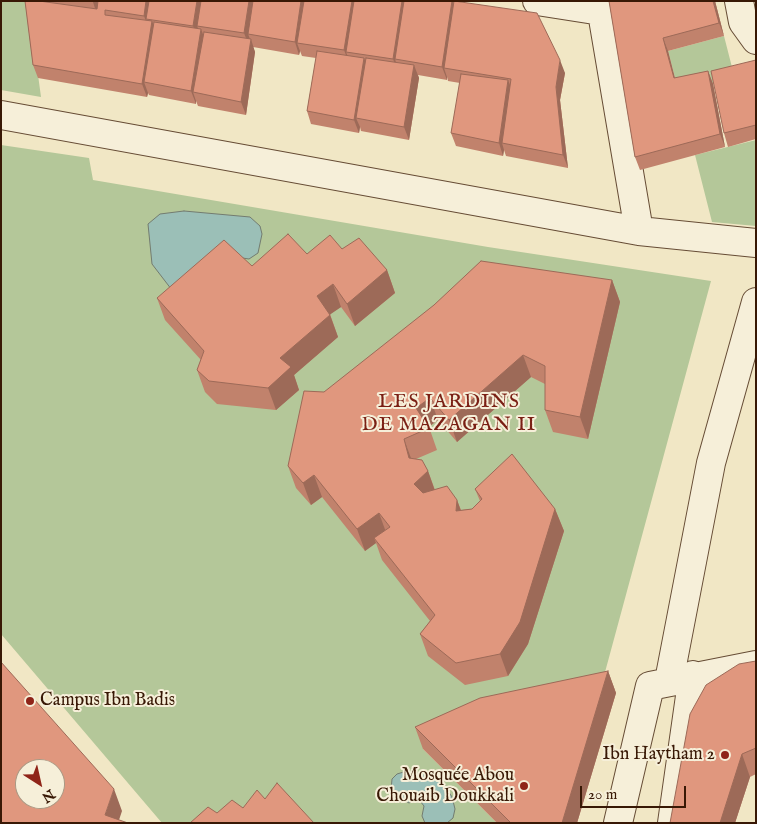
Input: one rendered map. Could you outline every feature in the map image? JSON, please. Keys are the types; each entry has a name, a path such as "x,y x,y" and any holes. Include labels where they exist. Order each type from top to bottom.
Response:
{"street":[{"path":"536,1 601,6 639,231"},
{"path":"739,1 744,22 756,40"},
{"path":"1,115 639,231 756,243"},
{"path":"672,823 681,678 711,463 756,302"},
{"path":"618,823 650,686 681,678 756,665"}],"green space":[{"path":"1,1 28,1 41,97 1,90"},
{"path":"724,36 735,79 678,91 668,51"},
{"path":"756,140 756,226 712,222 695,155"},
{"path":"1,145 89,158 93,180 488,247 711,281 598,698 423,749 497,823 162,823 1,634"}],"water":[{"path":"184,211 250,217 260,226 262,234 258,253 249,259 236,257 175,294 152,264 148,224 160,214"},
{"path":"407,771 432,774 442,781 452,797 455,809 453,818 447,823 425,823 422,816 424,806 420,801 415,800 409,803 395,795 391,790 392,779 397,774"}],"building":[{"path":"25,1 39,1 97,9 98,1 146,1 144,16 105,10 105,15 152,21 142,84 33,65"},
{"path":"149,1 197,1 193,26 146,19"},
{"path":"201,1 249,1 244,33 197,26"},
{"path":"253,1 301,1 295,42 248,34"},
{"path":"304,1 352,1 344,50 297,43"},
{"path":"354,1 402,1 393,59 346,52"},
{"path":"404,1 452,1 442,67 395,59"},
{"path":"454,1 537,13 560,60 556,87 563,155 502,143 511,79 444,68"},
{"path":"609,1 713,1 719,23 663,38 674,78 708,71 720,134 635,157"},
{"path":"154,22 201,29 191,91 144,82"},
{"path":"204,32 251,39 241,102 193,92"},
{"path":"317,51 364,58 354,120 307,111"},
{"path":"366,58 414,65 404,127 356,118"},
{"path":"756,60 756,125 724,133 711,71"},
{"path":"461,74 508,80 499,143 451,133"},
{"path":"288,234 307,254 330,235 342,249 359,238 387,270 347,304 333,284 317,296 330,315 280,358 291,367 268,388 209,381 197,370 204,351 157,298 224,240 252,266"},
{"path":"481,261 612,280 580,417 545,410 545,366 523,355 449,420 430,398 416,408 429,428 404,439 409,458 422,460 428,471 414,484 423,493 447,486 457,500 456,511 472,509 482,499 475,489 512,454 555,509 520,622 500,654 456,663 420,634 435,615 374,538 390,527 379,513 357,529 314,475 303,483 288,466 304,391 324,392 434,305"},
{"name":"Ibn Haytham 2","path":"756,661 756,748 742,754 720,823 670,823 690,714 706,685 739,664"},
{"path":"1,662 114,789 105,815 128,823 1,823"},
{"name":"Mosquée Abou Chouaib Doukkali","path":"608,671 562,823 511,823 415,727 480,698"},
{"path":"277,783 314,823 190,823 208,807 217,813 232,800 243,808 257,790 265,799"}],"place":[{"name":"Campus Ibn Badis","path":"30,701"},
{"name":"Ibn Haytham 2","path":"725,755"},
{"name":"Mosquée Abou Chouaib Doukkali","path":"524,786"}],"district":[{"name":"LES JARDINS DE MAZAGAN II","path":"449,414"}]}
